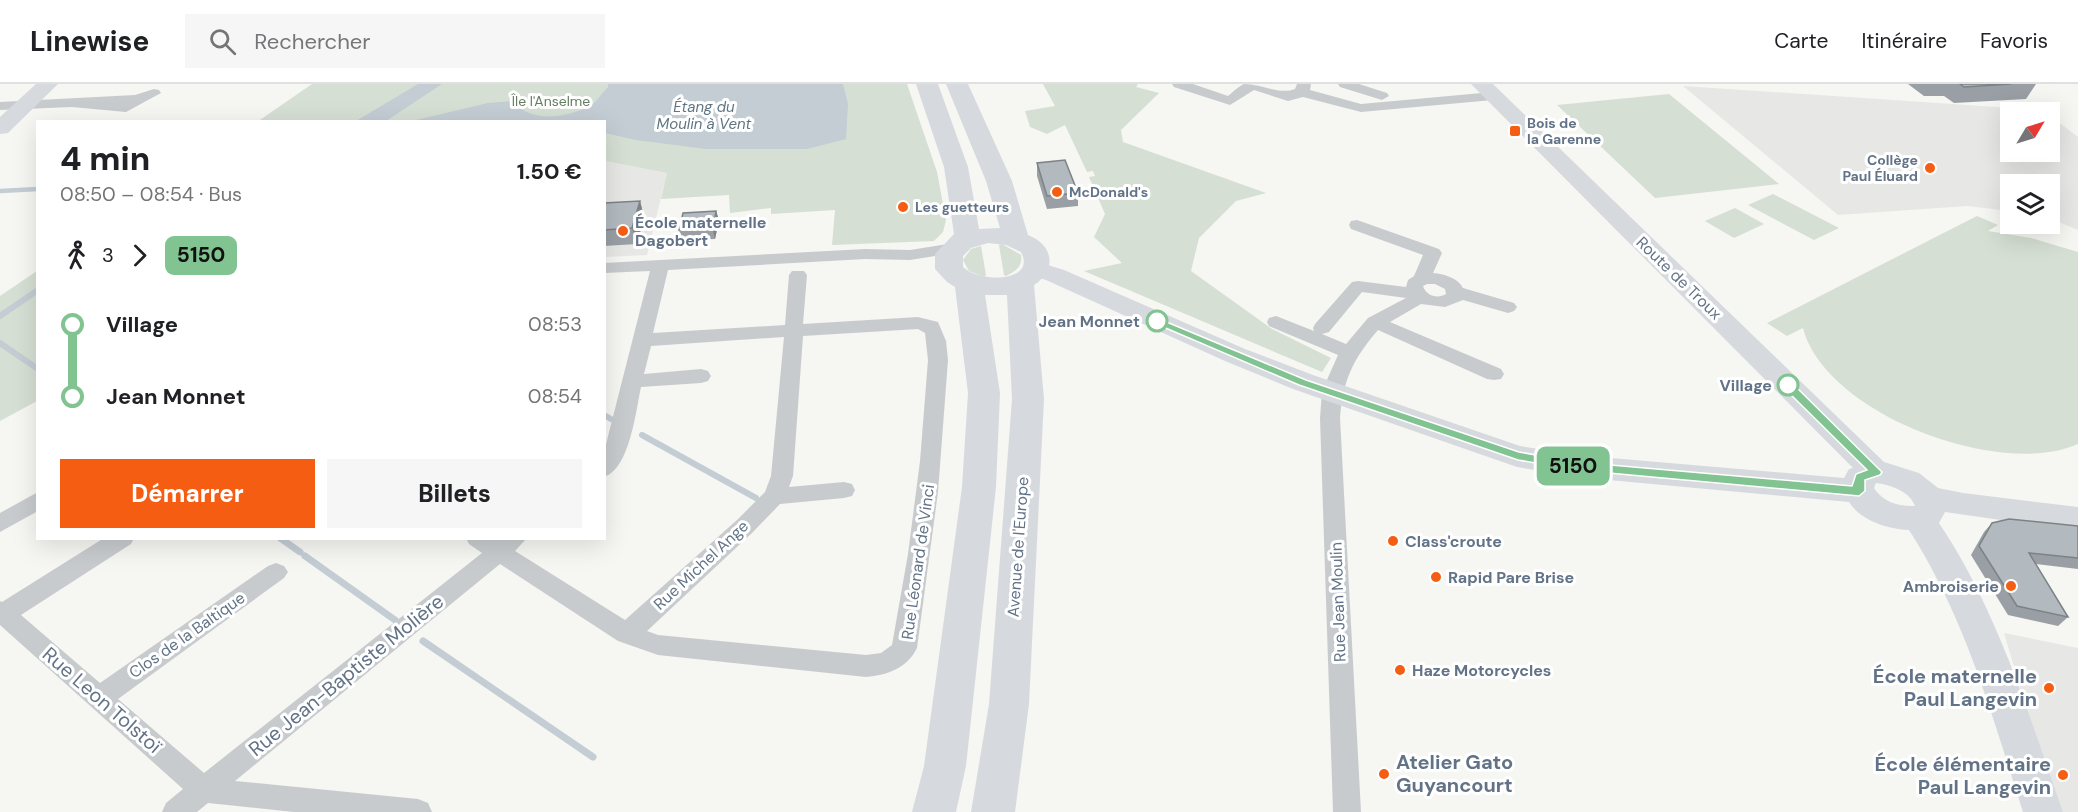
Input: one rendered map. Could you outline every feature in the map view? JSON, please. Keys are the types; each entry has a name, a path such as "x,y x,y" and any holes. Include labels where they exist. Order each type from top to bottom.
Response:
{"main road":[{"path":"927,84 956,166 967,234 958,261 984,393 979,487 945,766 934,812"},
{"path":"957,84 999,181 1016,238 988,235 958,261"},
{"name":"Avenue de l'Europe","path":"993,812 1009,704 1028,399 1027,275 1037,260 1035,252 1016,238"},
{"path":"958,261 996,287 1027,275"}],"street":[{"path":"0,128 48,84"},
{"path":"1179,84 1230,101 1253,85 1288,97 1303,88 1361,108 1487,90"},
{"path":"1345,84 1382,96"},
{"name":"Route de Troux","path":"1487,90 1868,482 1864,498 1881,511 1904,519 1924,508 1963,505 2078,519"},
{"path":"0,106 72,103 128,108 154,93"},
{"path":"1357,225 1433,253 1420,290"},
{"path":"606,268 865,254 910,255 958,261"},
{"path":"606,466 614,455 644,340 660,265"},
{"name":"Rue Michel Ange","path":"627,633 745,526 774,496 782,476 798,275"},
{"path":"1027,275 1055,275 1235,355 1303,382 1491,448 1546,462 1868,482"},
{"path":"1375,322 1420,290 1430,278 1447,282 1456,292 1508,307"},
{"path":"1322,328 1358,286 1384,291 1420,290"},
{"path":"1276,322 1349,352"},
{"path":"1375,322 1494,374"},
{"name":"Rue Jean Moulin","path":"1347,812 1330,418 1332,391 1349,352 1375,322"},
{"name":"Rue Léonard de Vinci","path":"486,540 507,545 627,633 658,645 866,666 882,665 898,657 905,648 925,528 933,449 937,335 931,326 918,323 644,340"},
{"path":"633,381 701,376"},
{"path":"774,496 844,490"},
{"path":"0,524 36,501"},
{"path":"1924,508 1937,545 1980,630 2043,812"},
{"path":"2,612 120,540"},
{"name":"Rue Jean-Baptiste Molière","path":"176,812 507,545"},
{"name":"Clos de la Baltique","path":"99,698 276,572"},
{"name":"Rue Leon Tolstoï","path":"2,612 204,790"},
{"path":"204,790 418,812"}],"shaded area":[{"name":"Collège Paul Éluard","path":"1683,86 2000,107 2000,162 2060,162 2060,123 2078,137 2078,230 2060,223 2060,174 2000,174 2000,210 1967,206 1838,215"},
{"path":"606,161 667,173 647,255 606,257"},
{"name":"École maternelle Paul Langevin","path":"2004,633 2078,648 2078,812 2060,812"}],"green space":[{"name":"Île l'Anselme","path":"312,84 907,84 937,172 946,220 943,232 934,241 832,245 835,210 771,214 771,208 730,213 729,195 661,199 667,173 606,161 606,120 260,120"},
{"path":"1043,84 1138,84 1136,87 1159,93 1121,130 1123,142 1266,193 1236,201 1199,238 1191,271 1272,329 1331,358 1322,372 1084,271 1122,263 1094,237 1105,214 1089,177 1095,176 1093,171 1087,172 1065,125 1047,134 1030,127 1025,111 1055,106"},
{"path":"1669,94 1779,184 1655,198 1557,105"},
{"path":"1773,194 1839,228 1814,240 1748,205"},
{"path":"1735,208 1764,224 1734,238 1705,221"},
{"path":"1977,216 1998,225 1988,231 2031,238 2078,252 2078,444 2045,453 2005,453 1963,445 1919,431 1879,412 1844,387 1818,359 1803,328 1787,336 1767,323"},
{"path":"1002,244 1021,255 1018,268 1006,276 999,245"},
{"path":"981,246 986,275 984,277 969,271 963,260 971,249"},
{"path":"36,272 36,402 0,421 0,296"}],"water":[{"path":"418,84 442,84 388,120 358,120"},
{"name":"Étang du Moulin à Vent","path":"608,84 843,84 848,104 846,139 807,149 706,149 636,140 606,133 606,120 416,120 488,103 512,101 528,113 559,116 591,106 608,87"}],"building":[{"path":"1960,84 2011,84 1964,87"},
{"path":"1065,160 1078,193 1047,196 1037,163"},
{"path":"640,201 632,228 606,230 606,203"},
{"path":"716,211 713,230 679,230 683,213"},
{"name":"Ambroiserie","path":"2009,519 2078,526 2078,558 2029,553 2068,617 2017,606 1979,546 1992,523"}],"waterway":[{"path":"0,191 36,189"},
{"path":"0,316 36,291"},
{"path":"0,343 36,368"},
{"path":"606,416 611,419"},
{"path":"642,435 756,498"},
{"path":"283,540 300,552"},
{"path":"305,556 395,620"},
{"path":"423,641 593,757"}],"bus line":[{"name":"5150","path":"1157,321 1303,382 1518,456 1576,466 1859,491 1860,477 1876,472 1788,385"}],"place":[{"name":"Bois de la Garenne","path":"1515,131"},
{"name":"Collège Paul Éluard","path":"1930,168"},
{"name":"McDonald's","path":"1057,192"},
{"name":"Les guetteurs","path":"903,207"},
{"name":"École maternelle Dagobert","path":"623,231"},
{"name":"Jean Monnet","path":"1157,321"},
{"name":"Village","path":"1788,385"},
{"name":"Class'croute","path":"1393,541"},
{"name":"Rapid Pare Brise","path":"1436,577"},
{"name":"Ambroiserie","path":"2011,586"},
{"name":"Haze Motorcycles","path":"1400,670"},
{"name":"École maternelle Paul Langevin","path":"2049,688"},
{"name":"Atelier Gato Guyancourt","path":"1384,774"},
{"name":"École élémentaire Paul Langevin","path":"2063,775"}]}
